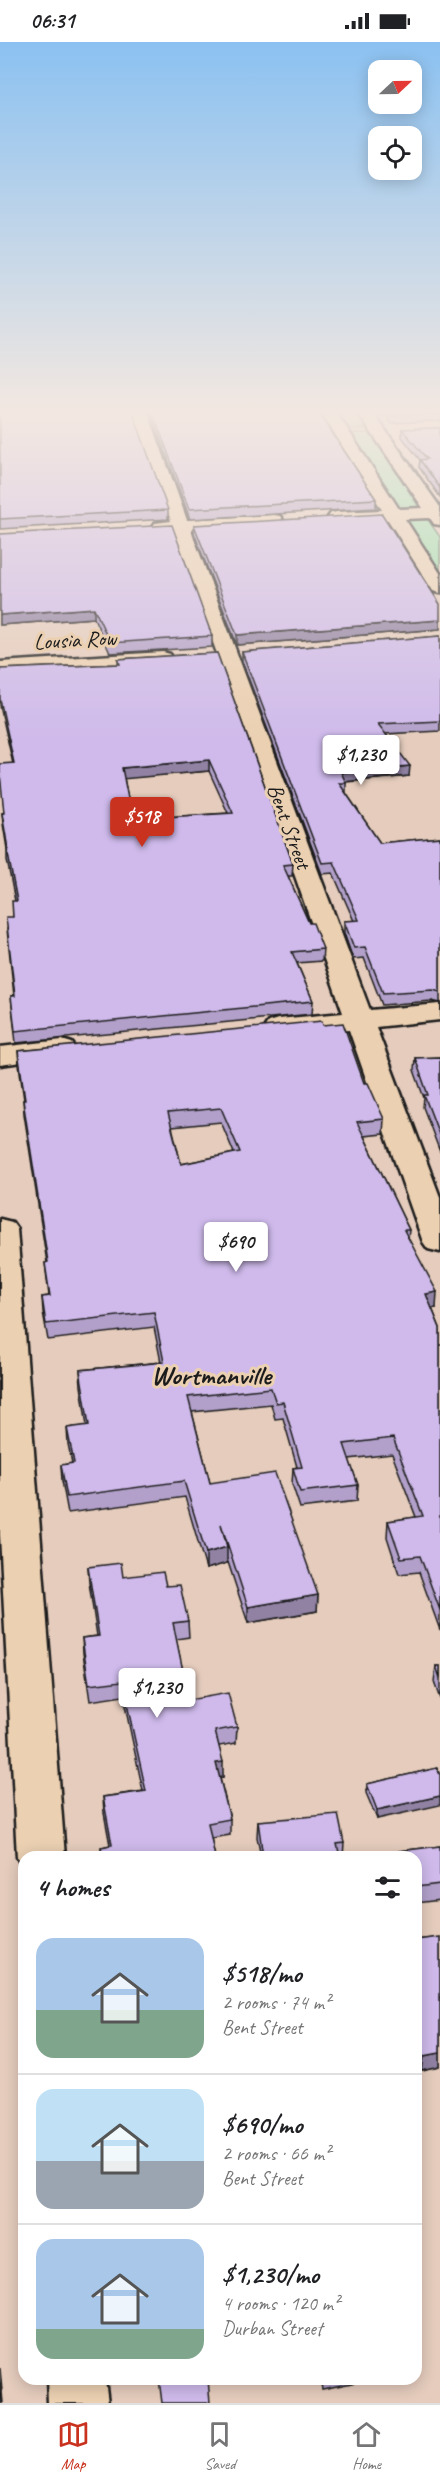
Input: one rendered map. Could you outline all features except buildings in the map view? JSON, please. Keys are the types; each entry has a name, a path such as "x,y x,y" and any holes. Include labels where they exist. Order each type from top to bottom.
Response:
{"street":[{"name":"Bent Street","path":"181,520 227,654 440,1242"},
{"path":"148,527 284,520"},
{"path":"397,520 440,587"},
{"name":"Lousia Row","path":"0,668 179,657"},
{"path":"255,1030 440,1012"},
{"path":"0,1056 93,1046"},
{"path":"0,1229 42,1851"},
{"path":"76,2385 78,2403"}],"green space":[{"path":"405,520 428,520 440,537 440,573"}],"district":[{"name":"Wortmanville","path":"211,1375"}]}
